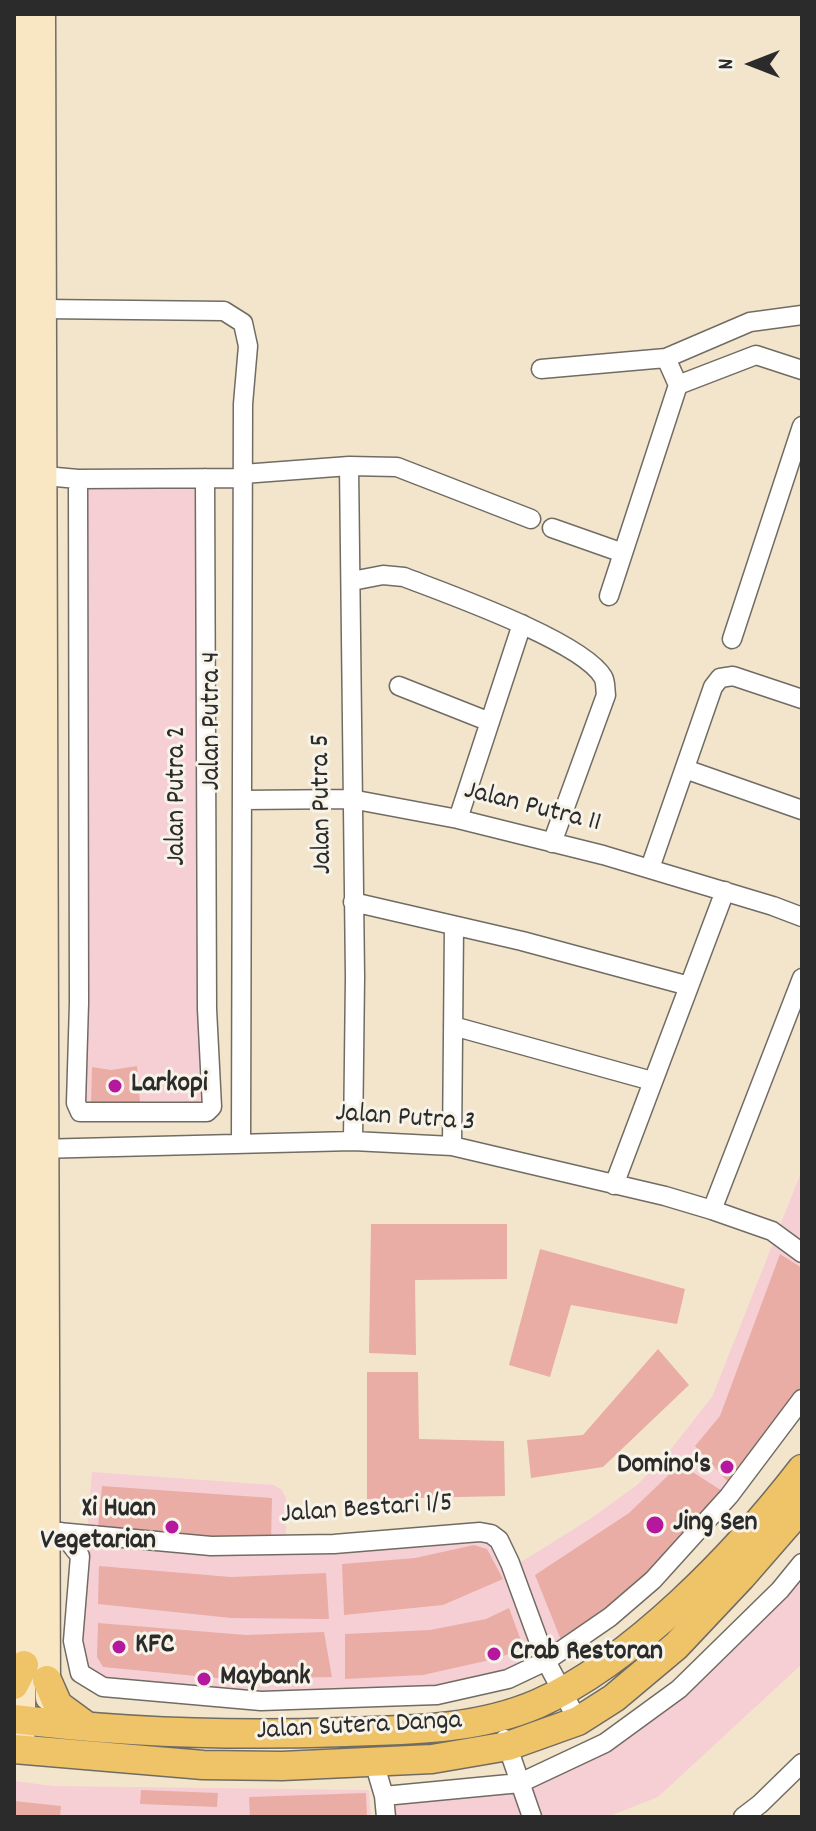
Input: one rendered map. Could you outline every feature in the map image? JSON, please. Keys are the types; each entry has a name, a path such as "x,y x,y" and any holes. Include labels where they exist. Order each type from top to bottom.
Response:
{"main road":[{"path":"22,14 18,261 45,1001 28,1149 19,1520 29,1676 27,1750"},
{"path":"29,1676 54,1531 28,1149 18,1058 18,630 26,474 43,309 43,14"},
{"name":"Jalan Sutera Danga","path":"28,1720 88,1727 279,1735 427,1730 495,1718 560,1692 625,1650 662,1619 723,1559 802,1469"},
{"name":"Jalan Sutera Danga","path":"27,1750 203,1765 282,1766 432,1759 508,1746 578,1721 614,1698 676,1646 802,1507"},
{"path":"29,1676 65,1712 88,1727"}],"street":[{"name":"Jalan Putra 4","path":"43,309 224,311 243,323 248,346 243,404 241,1142"},
{"path":"541,369 666,358 750,322 802,315"},
{"path":"678,385 756,355 802,370"},
{"path":"609,596 678,385 666,358"},
{"path":"732,639 802,426"},
{"path":"26,474 78,479 205,478 349,466 397,467 531,519"},
{"name":"Jalan Putra 5","path":"349,466 355,977 353,1141"},
{"name":"Jalan Putra 2","path":"79,1003 76,1103 80,1112 207,1112 212,1107 207,1009 205,478"},
{"path":"45,1001 79,1003 78,479"},
{"path":"552,528 623,553"},
{"path":"352,581 383,575 404,577 522,624 596,668 605,680 606,695 552,843"},
{"path":"458,819 522,624"},
{"path":"650,868 713,687 720,678 733,676 802,699"},
{"path":"399,686 490,722"},
{"path":"685,769 802,810"},
{"name":"Jalan Putra 11","path":"242,800 351,799 458,819 650,868 802,917"},
{"path":"614,1185 725,891"},
{"path":"353,902 522,941 689,986"},
{"path":"452,1146 454,926"},
{"path":"712,1210 802,978"},
{"path":"207,1009 241,1012"},
{"path":"453,1026 652,1081"},
{"name":"Jalan Putra 3","path":"28,1149 353,1141 452,1146 712,1210 772,1231 802,1253"},
{"path":"108,1536 80,1556 73,1641 80,1673 103,1687 261,1701 437,1695 508,1679 546,1661 610,1617 653,1580 729,1496 802,1399"},
{"path":"54,1531 80,1556"},
{"name":"Jalan Bestari 1/5","path":"54,1531 211,1546 334,1544 480,1532 491,1534 499,1540 510,1563 546,1661 578,1721"},
{"path":"384,1796 520,1783 605,1743 679,1689 780,1590 802,1563"},
{"path":"495,1718 532,1817"},
{"path":"374,1762 384,1796 386,1817"},
{"path":"743,1817 802,1763"}],"shaded area":[{"path":"210,473 217,1109 78,1117 72,474"},
{"path":"802,1170 802,1390 728,1489 643,1582 548,1653 507,1673 436,1690 266,1697 105,1683 84,1670 78,1641 92,1472 274,1485 282,1490 286,1498 286,1550 474,1538 494,1543 507,1568 590,1519 637,1485 671,1449 712,1397"},
{"path":"802,1572 802,1664 658,1797 607,1817 391,1817 390,1801 517,1789 610,1746"},
{"path":"14,1781 53,1786 369,1790 371,1817 14,1817"}],"building":[{"name":"Larkopi","path":"137,1066 140,1102 91,1103 92,1067 111,1070"},
{"path":"371,1224 507,1224 507,1279 415,1280 416,1355 369,1353"},
{"path":"540,1249 685,1289 677,1324 571,1305 550,1377 509,1365"},
{"path":"780,1254 802,1268 802,1386 729,1483 695,1446 720,1416"},
{"path":"658,1349 689,1385 603,1467 531,1478 527,1440 583,1435"},
{"path":"367,1372 418,1372 419,1439 504,1441 505,1496 367,1499"},
{"path":"680,1464 727,1494 643,1582 561,1640 535,1575 629,1513"},
{"path":"102,1486 272,1498 271,1543 98,1527"},
{"path":"474,1545 487,1549 503,1579 443,1605 344,1615 342,1564 415,1558"},
{"path":"99,1566 231,1577 326,1573 329,1619 231,1618 98,1604"},
{"path":"509,1608 520,1638 519,1649 499,1658 423,1675 345,1679 345,1634 430,1630 486,1619"},
{"path":"98,1623 246,1635 324,1632 332,1677 227,1679 103,1667 97,1657"},
{"path":"141,1790 218,1793 217,1807 140,1804"},
{"path":"366,1793 367,1817 250,1817 249,1797"},
{"path":"14,1801 61,1806 60,1817 14,1817"}],"place":[{"name":"Larkopi","path":"115,1086"},
{"name":"Domino's","path":"727,1467"},
{"name":"Jing Sen","path":"655,1525"},
{"name":"Xi Huan Vegetarian","path":"172,1527"},
{"name":"KFC","path":"119,1647"},
{"name":"Crab Restoran","path":"494,1654"},
{"name":"Maybank","path":"204,1679"}]}
